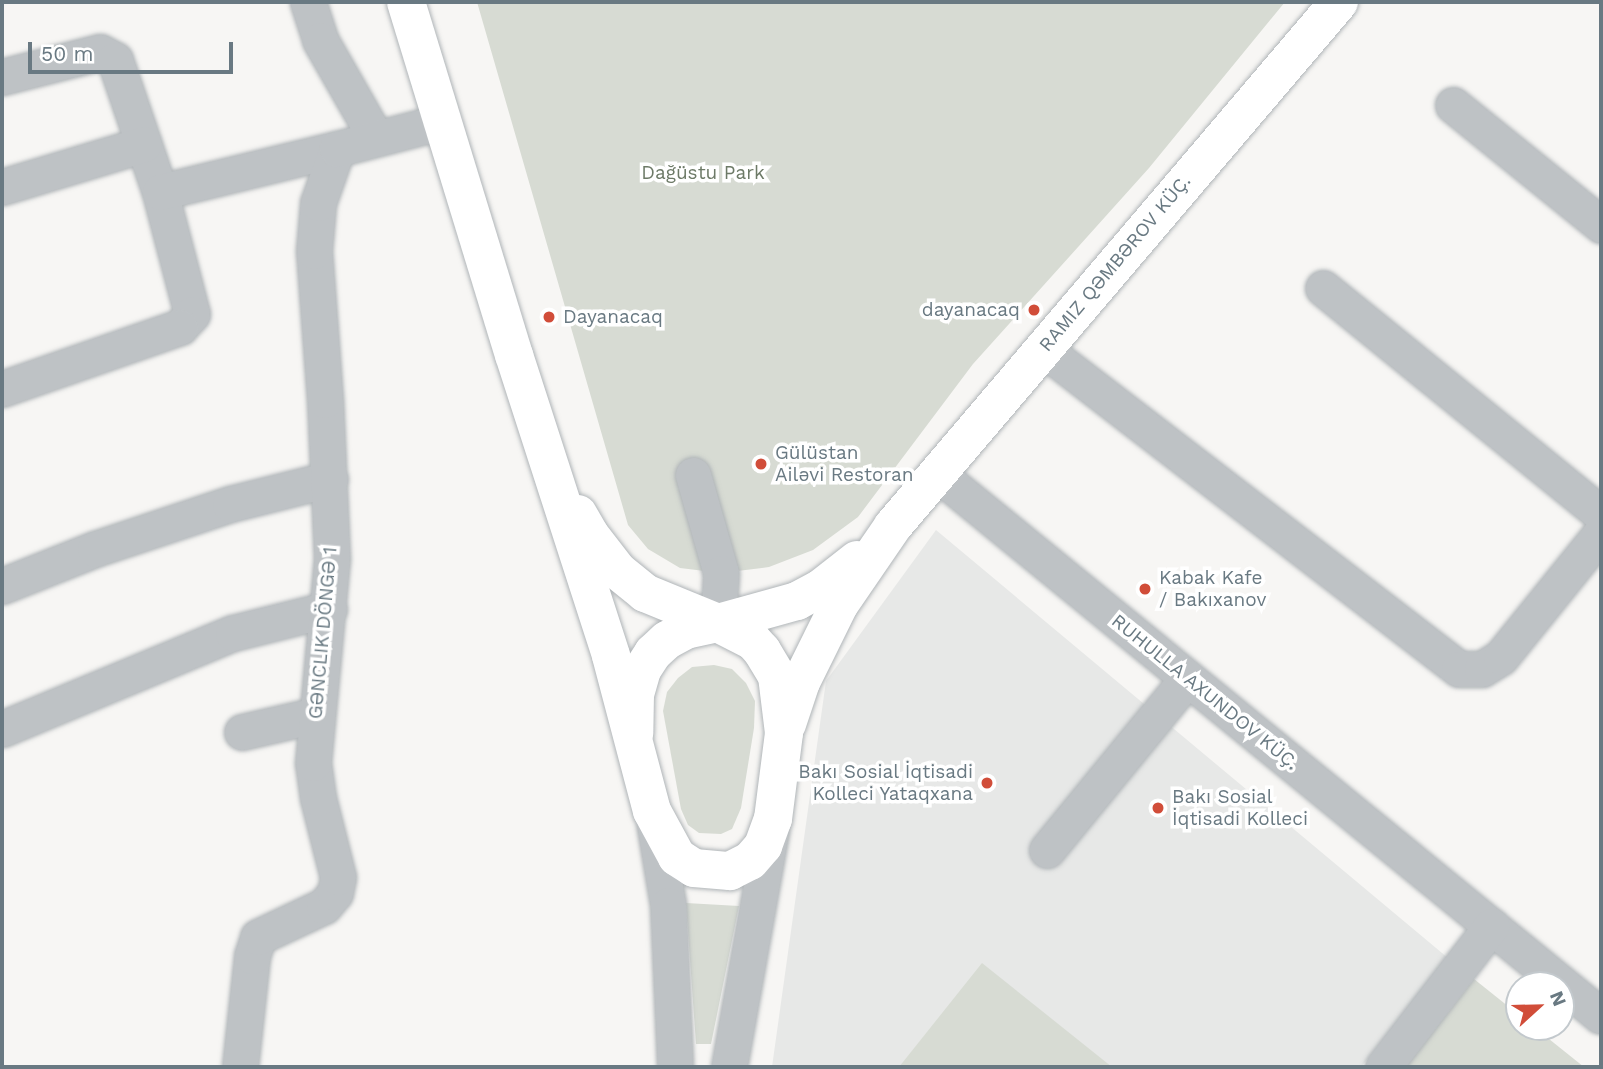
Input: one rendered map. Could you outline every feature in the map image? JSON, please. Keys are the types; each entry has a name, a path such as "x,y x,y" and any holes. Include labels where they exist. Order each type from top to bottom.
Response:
{"main road":[{"path":"406,2 441,122 539,433 634,733 652,811 677,857 694,868 730,871 750,861 763,846 773,820 784,733 782,696 772,664 752,641 718,623 645,593 618,570 590,535 539,433"},
{"name":"RAMIZ QƏMBƏROV KÜÇ.","path":"893,526 1339,2"},
{"path":"634,733 635,694 642,670 653,653 667,640 686,630 777,608 820,589 893,526"},
{"path":"784,733 818,645 857,577 893,526"}],"street":[{"path":"308,2 320,40 376,138"},
{"path":"2,77 100,52 115,60 160,192 192,313 180,327 2,388"},
{"path":"1452,104 1601,225"},
{"path":"160,192 441,122"},
{"path":"2,187 144,144"},
{"name":"GƏNCLIK DÖNGƏ 1","path":"240,1067 252,956 258,937 268,930 317,910 335,893 338,877 318,798 313,763 332,559 330,479 314,251 317,203 338,149"},
{"path":"1323,288 1601,514"},
{"path":"1042,348 1459,669 1482,669 1501,657 1601,533"},
{"name":"RUHULLA AXUNDOV KÜÇ.","path":"938,474 1491,926 1600,1011"},
{"path":"693,475 720,573 718,623"},
{"path":"2,586 95,549 230,504 330,479"},
{"path":"2,729 233,632 329,609"},
{"path":"1047,850 1188,678"},
{"path":"242,732 316,715"},
{"path":"652,811 667,905 675,1067"},
{"path":"729,1067 773,820"},
{"path":"1383,1067 1491,926"}],"shaded area":[{"path":"936,530 1448,958 1361,1067 772,1067 826,681"}],"green space":[{"name":"Dağüstu Park","path":"477,2 1285,2 1149,168 973,364 858,517 813,550 769,567 721,573 680,568 648,549 628,525"},
{"path":"714,665 732,669 746,683 755,701 754,728 741,808 732,829 721,834 699,833 688,825 681,809 663,711 667,692 678,678 692,667"},
{"path":"686,903 739,906 711,1044 696,1044"},
{"path":"982,963 1112,1067 899,1067"},
{"path":"1474,979 1505,1004 1505,1041 1552,1041 1584,1067 1406,1067"}],"place":[{"name":"dayanacaq","path":"1034,310"},
{"name":"Dayanacaq","path":"549,317"},
{"name":"Gülüstan Ailəvi Restoran","path":"761,464"},
{"name":"Kabak Kafe / Bakıxanov","path":"1145,589"},
{"name":"Bakı Sosial İqtisadi Kolleci Yataqxana","path":"987,783"},
{"name":"Bakı Sosial İqtisadi Kolleci","path":"1158,808"}]}
